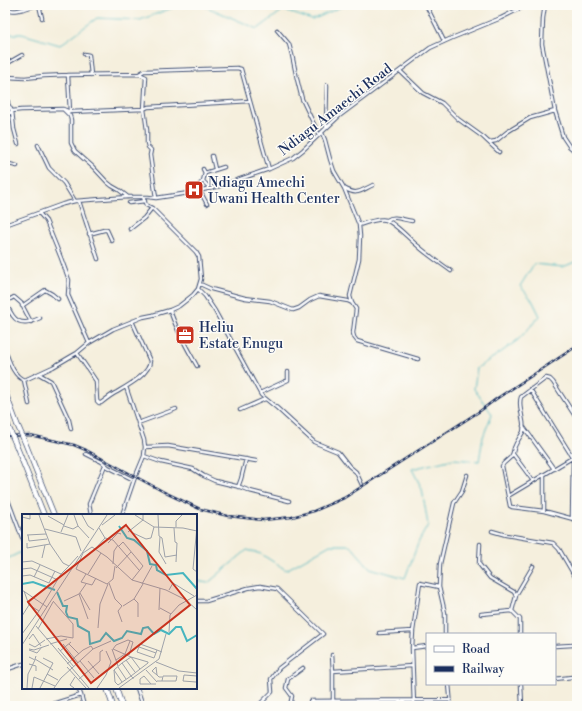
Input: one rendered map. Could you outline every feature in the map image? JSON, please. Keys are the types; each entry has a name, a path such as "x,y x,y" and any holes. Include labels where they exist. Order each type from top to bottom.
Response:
{"highway":[{"path":"5,392 54,514"},
{"path":"5,417 44,514"},
{"path":"107,689 113,706"},
{"path":"116,689 122,706"}],"street":[{"path":"5,9 14,11 38,5 42,18"},
{"path":"426,5 444,41"},
{"name":"Ndiagu Amaechi Road","path":"5,225 63,204 77,201 128,197 156,198 189,193 220,186 269,169 293,158 338,117 400,71 420,54 444,41 501,18 527,5"},
{"path":"544,5 542,44 555,111 563,137 569,146 577,152"},
{"path":"277,30 289,44 302,99 319,135"},
{"path":"84,54 89,55 91,74"},
{"path":"18,144 12,112 8,104 6,68 8,63 22,55"},
{"path":"139,74 144,71 241,69 269,169"},
{"path":"400,71 423,93 442,103 458,119 490,142 499,152"},
{"path":"7,77 25,78 91,74 139,74 146,77 144,109 147,144 151,150 150,155 156,198"},
{"path":"68,75 70,112"},
{"path":"326,128 327,86"},
{"path":"5,117 12,112 35,110 63,109 70,112 144,109 148,107 250,101"},
{"path":"63,109 70,116 72,143 75,151 107,182 128,197"},
{"path":"490,142 496,141 507,132 530,118 555,111"},
{"path":"322,132 334,171 344,188 358,225 360,236 359,259 350,296 356,309 353,333 354,337 357,341 418,359"},
{"path":"38,145 49,168 64,183 77,201 98,259"},
{"path":"212,156 215,169"},
{"path":"5,162 17,166"},
{"path":"205,173 224,167"},
{"path":"189,193 195,190 203,181 205,173 203,169"},
{"path":"203,181 210,189"},
{"path":"344,188 356,193 373,185"},
{"path":"200,190 207,204"},
{"path":"24,380 53,367 113,329 143,316 153,315 180,306 198,289 201,280 201,272 196,252 168,226 152,208 146,205 143,197"},
{"path":"129,203 144,201"},
{"path":"130,229 144,218 152,208"},
{"path":"39,213 46,221 53,236 69,280 68,295 89,343"},
{"path":"358,225 384,219 387,220 395,217 412,222"},
{"path":"387,220 417,246 451,271"},
{"path":"89,234 107,230 112,242"},
{"path":"200,284 211,289 245,298 270,301 293,310 319,296 345,300 352,303"},
{"path":"198,289 205,296 215,311 261,395 314,442 338,452 356,472 362,485"},
{"path":"22,306 45,290 58,299"},
{"path":"345,300 350,296"},
{"path":"30,322 21,303 14,297 5,302 14,317 21,322 30,322 40,318"},
{"path":"170,310 172,318 198,366"},
{"path":"77,353 96,381 97,401 101,403 146,372 150,364 132,321"},
{"path":"5,350 14,371 24,380 29,404"},
{"path":"260,393 288,380 288,372"},
{"path":"38,374 51,381 72,429"},
{"path":"577,419 553,382 546,378 521,397 519,401 523,432 514,448 513,454 503,463 502,466 510,506 544,511 577,520"},
{"path":"122,514 144,456 145,447 126,387"},
{"path":"530,389 573,458 572,518"},
{"path":"240,410 266,399"},
{"path":"138,423 176,410"},
{"path":"523,426 554,469"},
{"path":"145,447 168,446 256,461"},
{"path":"86,454 134,480"},
{"path":"513,454 533,481"},
{"path":"508,496 577,455"},
{"path":"144,456 161,462 193,469 215,481 289,501"},
{"path":"238,487 246,459"},
{"path":"91,514 89,504 105,465"},
{"path":"445,633 445,613 439,587 440,564 454,503 462,491 467,475"},
{"path":"544,475 544,511"},
{"path":"5,492 6,499 22,537"},
{"path":"492,531 553,543 559,549 577,580"},
{"path":"480,544 479,564 490,578 514,592 516,596"},
{"path":"512,611 516,596 533,566"},
{"path":"414,706 412,631 420,583 439,587"},
{"path":"197,601 260,586 277,589 323,634 279,668 271,679 272,692 258,706"},
{"path":"481,614 512,611"},
{"path":"512,611 520,619 520,633"},
{"path":"379,633 412,631"},
{"path":"556,646 573,645"},
{"path":"412,648 426,646"},
{"path":"332,655 334,706"},
{"path":"5,670 22,664"},
{"path":"333,671 412,666"},
{"path":"290,706 292,696 286,688 288,678 303,668"},
{"path":"556,679 572,677"},
{"path":"449,685 451,706"},
{"path":"521,685 522,706"},
{"path":"78,689 84,706"},
{"path":"136,689 143,706"},
{"path":"46,706 80,695"},
{"path":"310,701 450,700"}],"waterway":[{"path":"5,34 22,34 60,45 97,18 140,20 180,5"},
{"path":"202,5 258,29 283,10 312,20 345,5"},
{"path":"197,581 208,583 247,550 261,554 286,570 330,545 350,545 370,568 405,578 419,541 428,525 422,489 412,469 453,459 479,461 483,437 492,414 474,389 477,368 519,339 540,316 532,300 520,286 534,264 563,267 577,261"},
{"path":"5,560 22,552"}],"railway":[{"path":"5,436 30,435 74,445 200,509 228,516 263,520 292,517 314,511 344,498 480,411 577,346"}],"place":[{"name":"Ndiagu Amechi Uwani Health Center","path":"194,190"},
{"name":"Heliu Estate Enugu","path":"185,335"}]}
